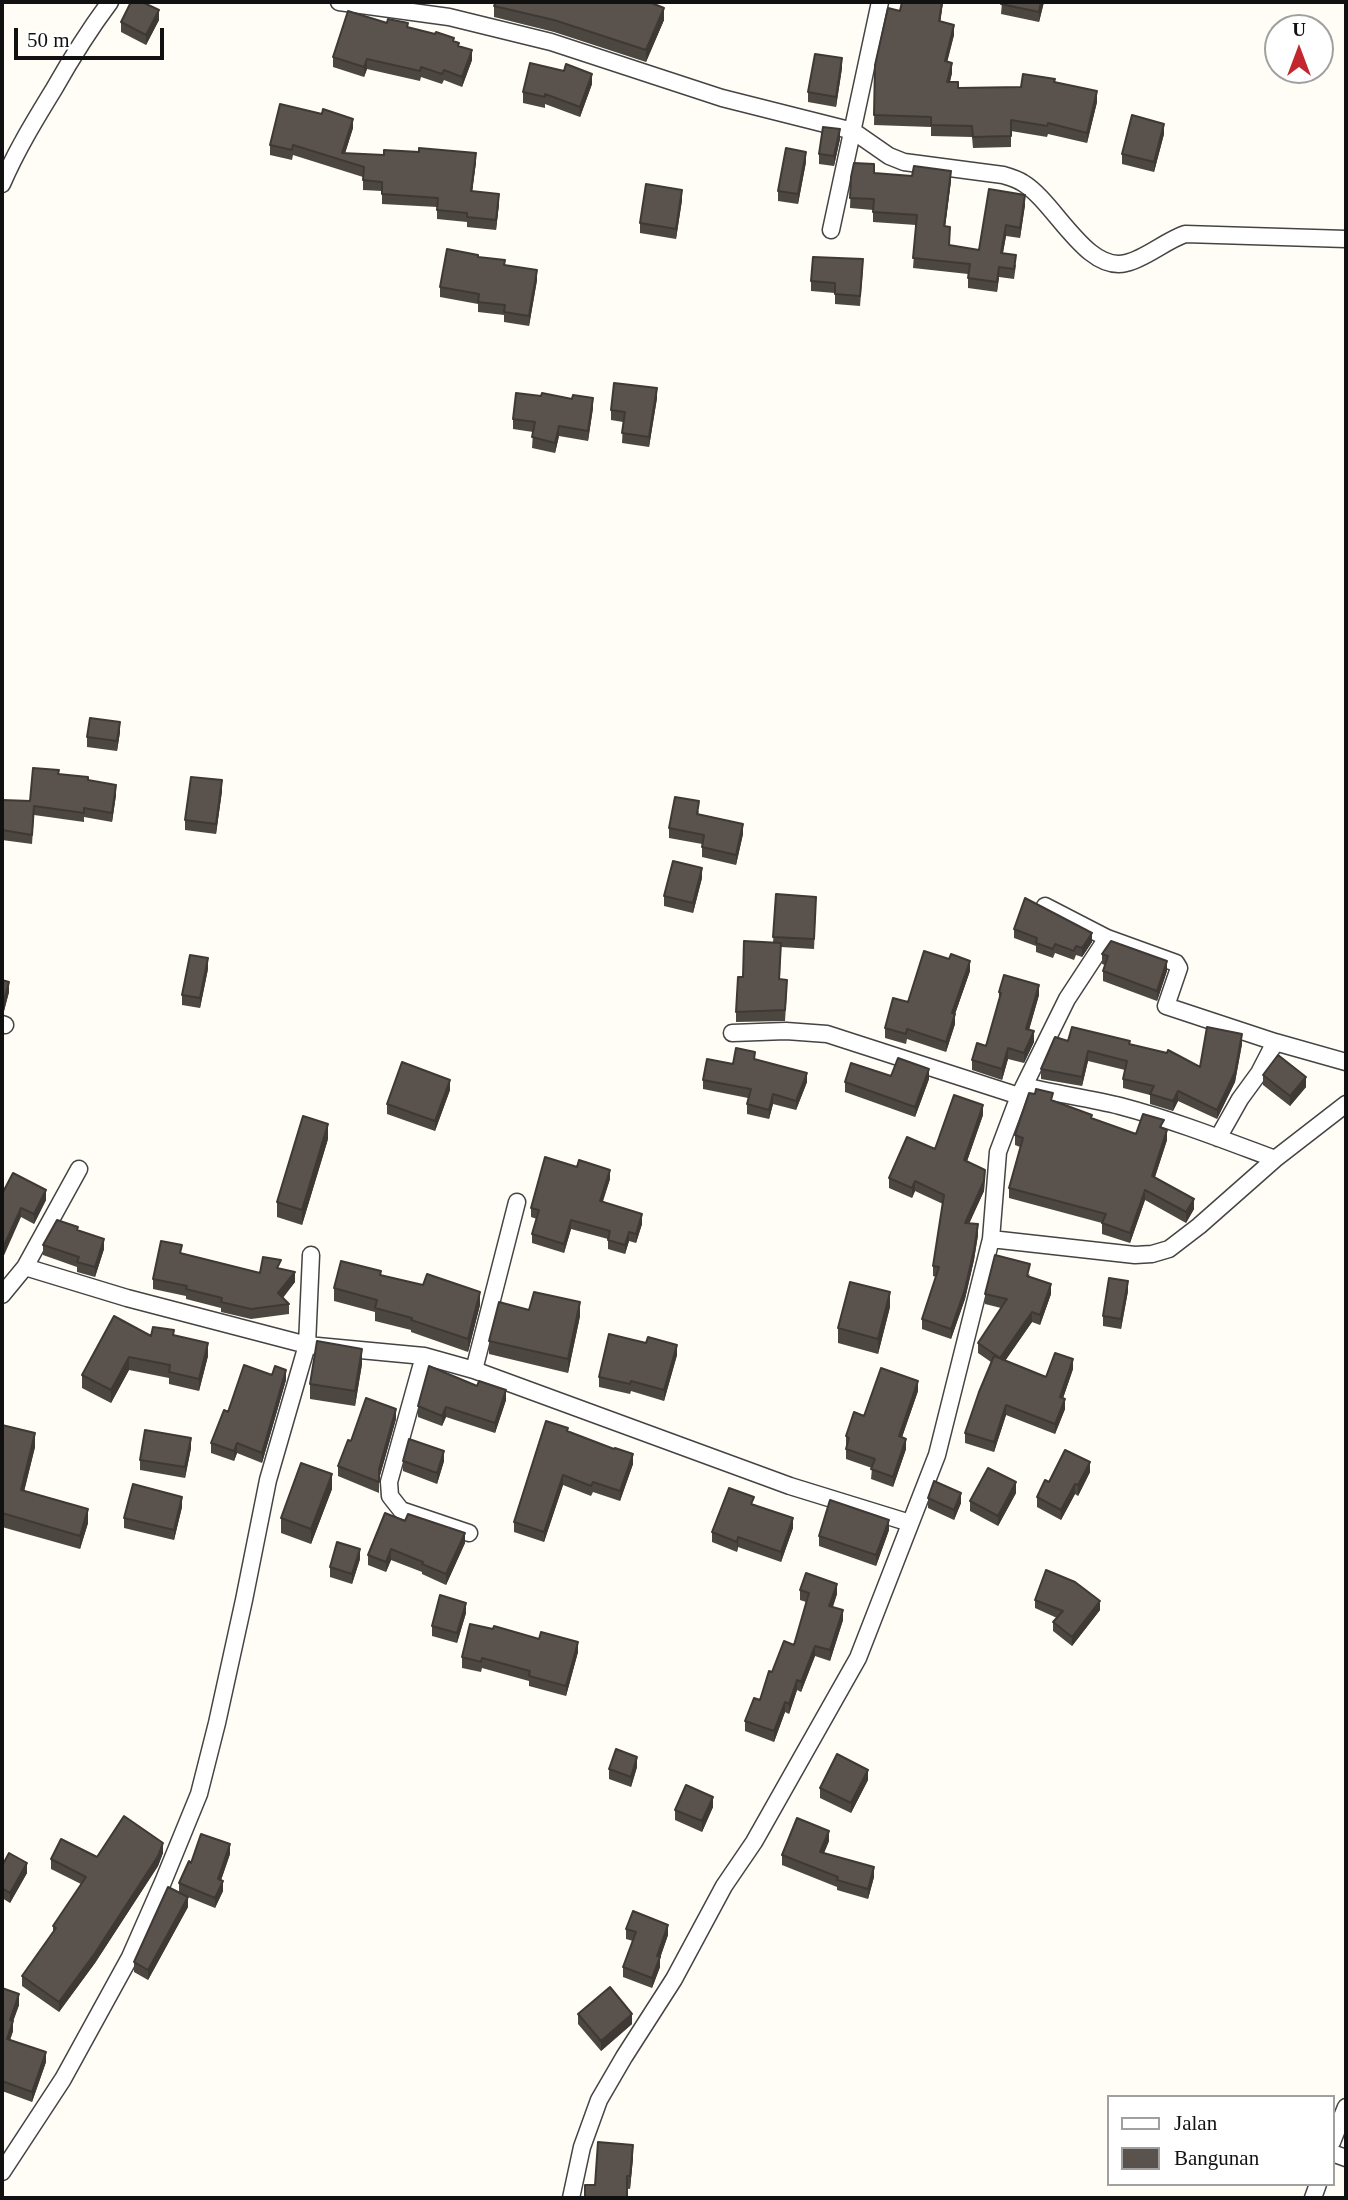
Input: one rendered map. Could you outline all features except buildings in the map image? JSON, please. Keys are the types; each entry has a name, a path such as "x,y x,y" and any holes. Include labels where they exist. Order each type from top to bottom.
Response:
{"street":[{"path":"2,184 27,132 90,28 110,2"},
{"path":"339,2 449,17 539,39 722,98 853,131 889,156 904,162 1003,175 1025,183 1090,253 1108,262 1129,263 1185,234 1346,239"},
{"path":"831,230 880,2"},
{"path":"1045,906 1107,938 1176,963 1179,968 1166,1006 1346,1062"},
{"path":"571,2198 582,2147 599,2100 674,1979 724,1886 754,1842 858,1658 936,1455 991,1239 998,1152 1021,1091 1067,999 1107,938"},
{"path":"732,1033 786,1031 827,1034 1021,1091 1117,1106 1185,1125 1275,1160"},
{"path":"1218,1138 1275,1042"},
{"path":"991,1239 1135,1255 1169,1249 1346,1104"},
{"path":"2,1295 25,1267 79,1169"},
{"path":"474,1370 517,1202"},
{"path":"2,2172 63,2079 130,1957 199,1794 242,1614 268,1480 307,1345 311,1255"},
{"path":"25,1267 127,1298 307,1345 424,1356 474,1370 790,1486 910,1523"},
{"path":"424,1356 389,1482 390,1496 401,1510 469,1533"},
{"path":"1334,2138 1346,2107"}]}
